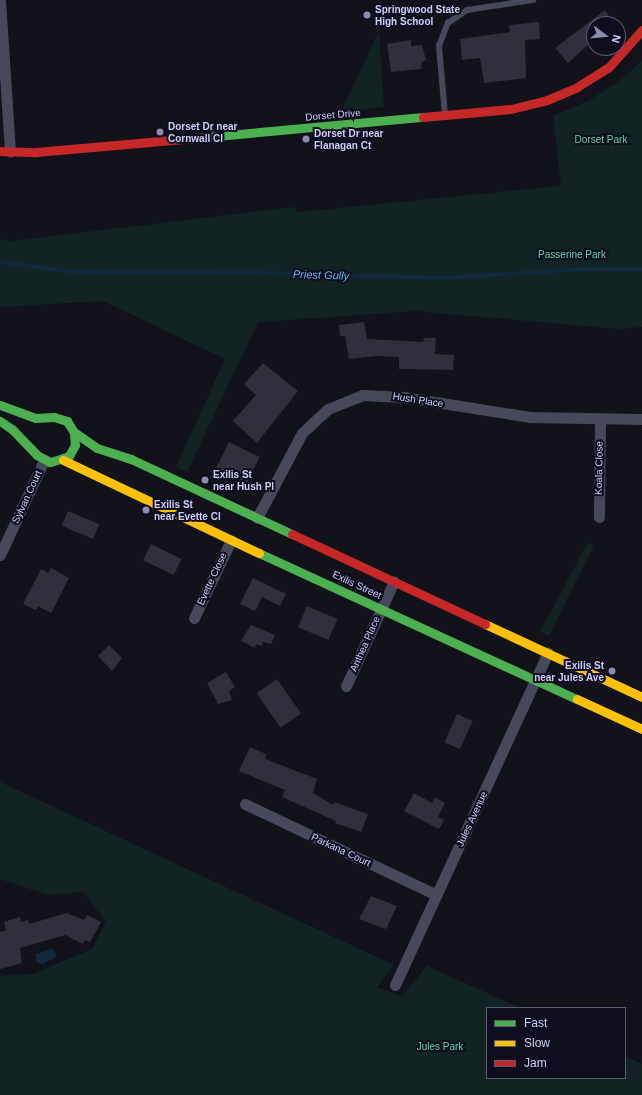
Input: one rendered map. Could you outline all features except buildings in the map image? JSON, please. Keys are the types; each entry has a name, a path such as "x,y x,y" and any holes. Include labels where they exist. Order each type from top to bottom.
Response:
{"street":[{"path":"0,0 5,152"},
{"name":"Dorset Drive","path":"5,152 36,152 512,109 547,100 578,87 608,68 642,30"},
{"name":"Hush Place","path":"257,518 302,433 328,409 362,395 404,397 504,415 600,420 642,419"},
{"name":"Exilis Street","path":"0,405 35,418 48,418 67,422 74,432 97,448 131,459 642,696"},
{"path":"33,449 34,430 48,418"},
{"name":"Koala Close","path":"599,517 600,420"},
{"path":"0,421 13,430 44,460"},
{"path":"63,460 73,451 76,438 74,432"},
{"name":"Exilis Street","path":"44,460 50,462 63,460 231,540 642,729"},
{"name":"Sylvan Court","path":"0,555 44,460"},
{"name":"Evette Close","path":"194,618 231,540"},
{"name":"Anthea Place","path":"346,686 394,581"},
{"name":"Jules Avenue","path":"395,985 548,653"},
{"name":"Parkana Court","path":"245,804 437,895"}],"lane":[{"path":"446,116 439,46 448,23 467,10 533,0"}],"green space":[{"path":"379,31 384,107 341,112"},
{"name":"Passerine Park","path":"642,61 642,327 618,329 416,311 258,322 187,472 176,467 225,359 103,301 0,307 0,239 12,241 294,207 298,212 561,186 553,116 588,101 618,82"},
{"path":"588,542 594,546 549,636 540,632"},
{"name":"Jules Park","path":"0,782 394,965 377,987 402,996 427,966 518,1007 486,1007 486,1079 626,1079 626,1056 642,1064 642,1095 0,1095 0,976 33,974 92,949 106,922 83,892 48,895 0,879"}],"water":[{"path":"51,949 55,951 56,957 43,964 37,963 35,954"}],"waterway":[{"name":"Priest Gully","path":"0,262 75,272 265,273 445,278 585,269 642,269"}],"traffic: fast":[{"path":"206,137 423,117"},
{"path":"0,405 35,418 54,417 67,421 74,432 75,445 69,456 50,462 37,455 13,430 0,421"},
{"path":"74,432 97,448 131,459 292,534"},
{"path":"259,553 577,699"}],"traffic: slow":[{"path":"63,460 259,553"},
{"path":"485,624 642,697"},
{"path":"577,699 642,729"}],"traffic: jam":[{"path":"423,117 511,109 547,100 577,87 608,68 642,30"},
{"path":"0,151 36,152 206,137"},
{"path":"292,534 485,624"}],"place":[{"name":"Springwood State High School","path":"367,15"},
{"name":"Dorset Dr near Cornwall Cl","path":"160,132"},
{"name":"Dorset Dr near Flanagan Ct","path":"306,139"},
{"name":"Exilis St near Hush Pl","path":"205,480"},
{"name":"Exilis St near Evette Cl","path":"146,510"},
{"name":"Exilis St near Jules Ave","path":"612,671"}],"park label":[{"name":"Dorset Park","path":"601,140"}]}
